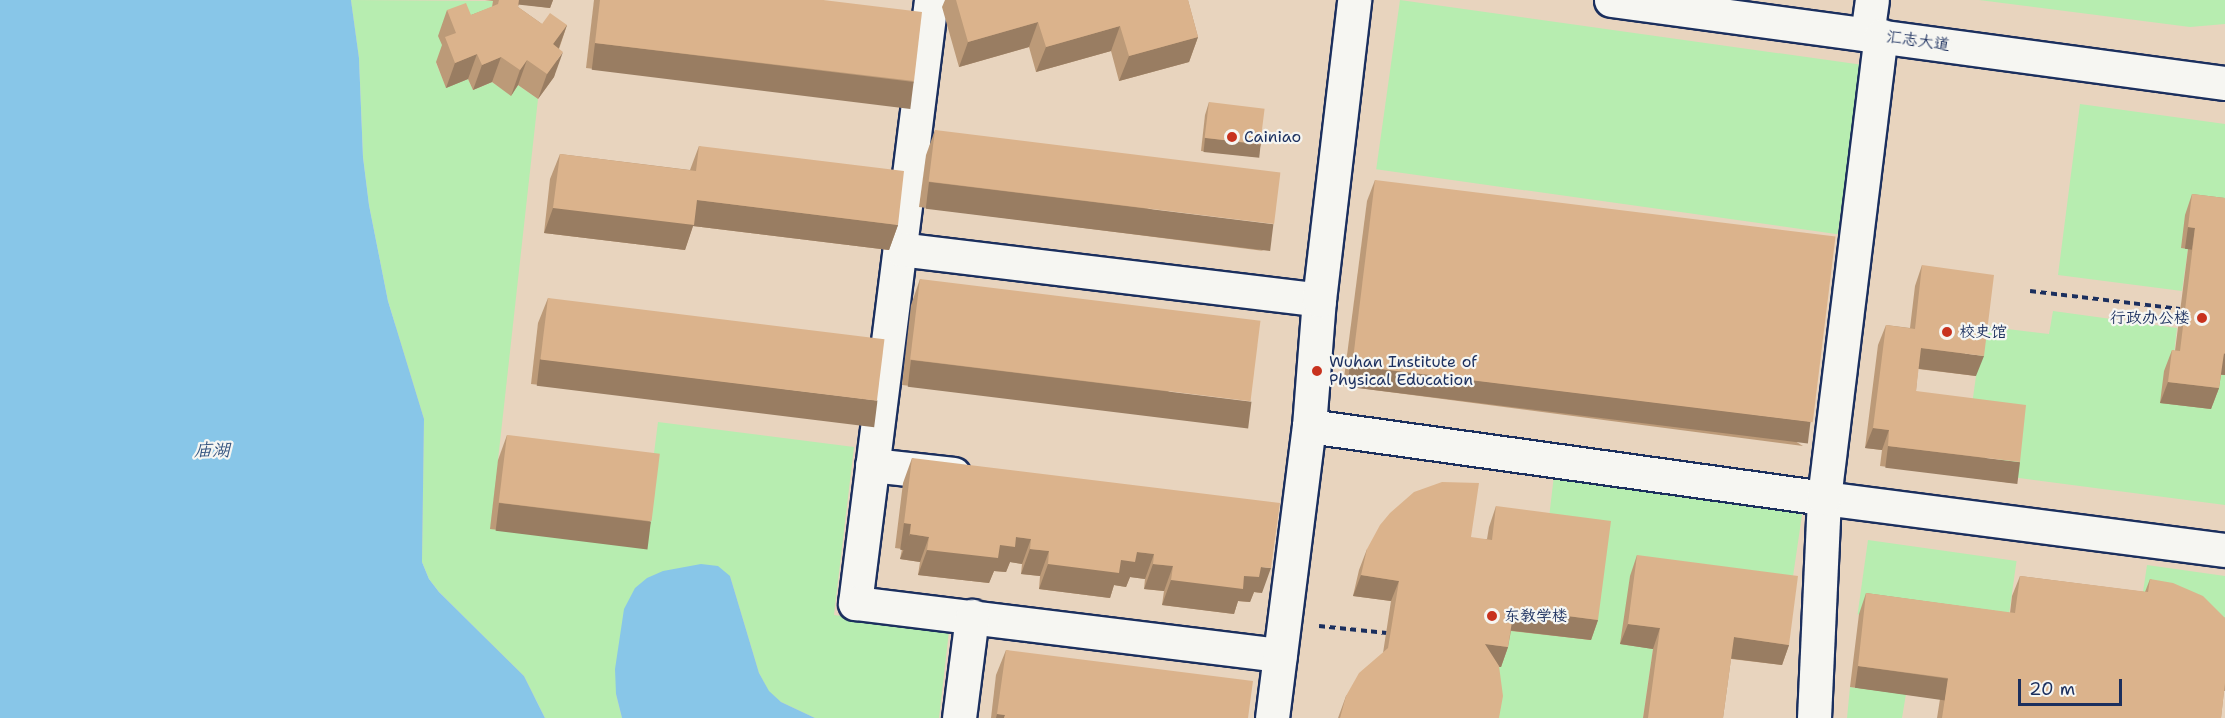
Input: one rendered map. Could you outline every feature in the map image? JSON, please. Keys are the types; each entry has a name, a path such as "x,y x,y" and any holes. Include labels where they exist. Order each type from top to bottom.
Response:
{"street":[{"path":"931,0 855,603 1280,655"},
{"path":"1272,718 1310,426 1319,300 1354,0"},
{"name":"汇志大道","path":"1611,0 2225,83"},
{"path":"1814,718 1824,498 1874,36 1872,0"},
{"path":"900,249 1319,300"},
{"path":"1310,426 1824,498 2225,550"},
{"path":"872,465 989,479"},
{"path":"1266,511 1298,515"},
{"path":"959,718 972,616"}],"path":[{"path":"2030,291 2180,309"},
{"path":"1284,622 1387,633"}],"shaded area":[{"name":"Wuhan Institute of Physical Education","path":"351,0 2225,0 2225,718 545,718 537,700 422,562 422,520"}],"green space":[{"path":"351,0 493,1 489,29 436,63 446,87 468,79 473,90 492,82 511,95 518,85 538,99 498,460 642,547 658,422 854,447 834,615 949,631 939,718 815,718 781,702 769,692 759,673 730,576 616,694 622,718 545,718 524,676 439,592 429,579 422,562 424,419 388,301 369,205 363,157 359,58"},
{"path":"1400,0 1861,65 1838,234 1376,169"},
{"path":"1979,0 2225,0 2225,24 2190,27"},
{"path":"2080,104 2225,124 2225,220 2188,249 2182,291 2058,275"},
{"path":"2053,311 2177,328 2172,372 2225,375 2225,505 2012,477 1970,419 1983,326 2049,334"},
{"path":"1554,475 1803,508 1790,597 1653,649 1643,718 1496,718 1477,664 1506,630 1591,640 1547,535"},
{"path":"1868,540 2017,561 2006,635 1858,614"},
{"path":"2147,565 2225,576 2225,654 2142,599"},
{"path":"1850,687 1906,694 1902,718 1847,718"}],"water":[{"name":"庙湖","path":"0,0 351,0 359,58 363,157 369,205 388,301 424,419 422,562 429,579 439,592 524,676 545,718 0,718"},
{"path":"701,564 718,566 730,576 759,673 769,691 781,702 815,718 622,718 616,694 615,669 624,609 635,588 647,578 663,571"}],"building":[{"path":"499,0 519,0 518,7 542,24 550,13 567,25 553,44 563,52 547,74 527,60 520,70 501,57 482,65 477,54 455,63 445,37 456,33 447,10 466,3 471,15 498,4"},
{"path":"600,0 823,0 922,12 914,81 595,43"},
{"path":"956,0 1188,0 1198,37 1129,56 1120,26 1046,47 1038,22 968,42"},
{"path":"1209,102 1265,109 1260,145 1205,138"},
{"path":"935,130 1280,172 1274,224 929,182"},
{"path":"699,146 904,171 898,225 697,200 694,225 553,208 560,154 696,171"},
{"path":"1375,180 1836,237 1813,422 1352,366"},
{"name":"行政办公楼","path":"2192,194 2225,198 2225,354 2219,388 2168,382 2172,350 2180,351 2195,228 2188,227"},
{"path":"1922,265 1994,275 1984,356 1921,348 1916,391 2026,405 2020,462 1888,446 1889,430 1873,428 1886,325 1915,329"},
{"path":"920,279 1260,321 1251,401 910,359"},
{"path":"548,298 884,339 877,401 540,360"},
{"path":"507,435 660,454 652,521 499,502"},
{"path":"912,458 1280,503 1271,568 1261,567 1259,577 1244,576 1243,589 1171,580 1173,566 1153,564 1154,554 1137,552 1135,562 1121,560 1119,573 1048,564 1049,551 1030,549 1031,539 1016,537 1015,547 1000,545 998,558 927,550 929,537 910,534 911,524 904,523"},
{"name":"东教学楼","path":"1442,482 1479,483 1471,537 1492,540 1496,506 1611,521 1598,620 1514,609 1508,647 1485,644 1499,666 1503,696 1499,718 1340,718 1346,696 1359,673 1388,648 1399,581 1361,575 1367,549 1380,525 1390,513 1414,492"},
{"path":"1637,555 1798,576 1789,645 1734,637 1723,718 1648,718 1660,628 1628,624"},
{"path":"2020,576 2148,592 2150,579 2173,583 2203,596 2225,618 2225,683 2221,718 1942,718 1948,678 1858,666 1866,593 2015,613"},
{"path":"1006,650 1253,681 1248,718 1004,718 1005,715 997,714"}],"place":[{"name":"Cainiao","path":"1232,137"},
{"name":"行政办公楼","path":"2202,318"},
{"name":"校史馆","path":"1947,332"},
{"name":"Wuhan Institute of Physical Education","path":"1317,371"},
{"name":"东教学楼","path":"1492,616"}]}
